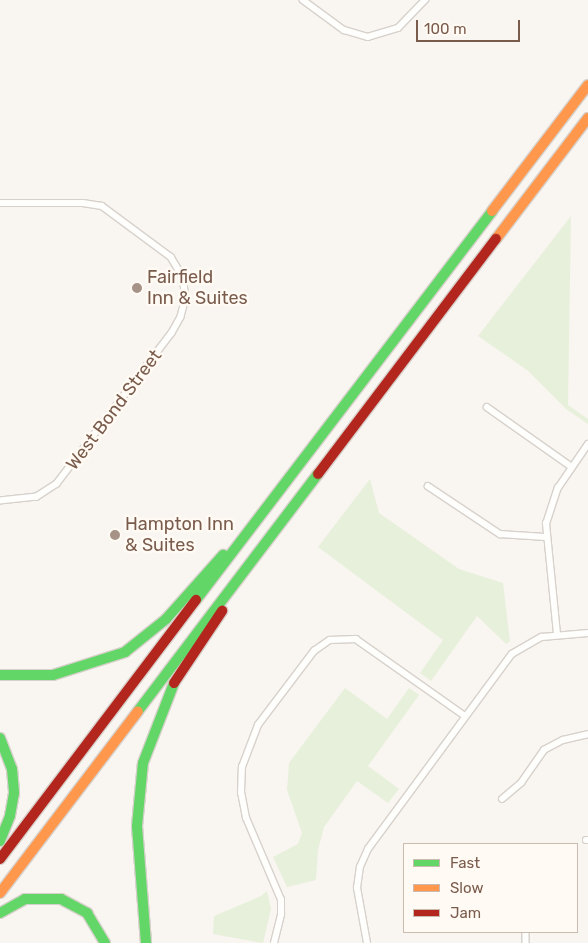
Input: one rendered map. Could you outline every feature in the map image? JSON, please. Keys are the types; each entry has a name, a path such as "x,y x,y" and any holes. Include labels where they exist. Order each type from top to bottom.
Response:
{"highway":[{"path":"0,858 588,85"},
{"path":"0,893 588,118"},
{"path":"0,675 53,675 90,667 125,652 166,619 274,498"},
{"path":"146,943 137,818 147,746 168,692 291,508"},
{"path":"0,738 12,769 14,792 10,816 0,841"},
{"path":"0,912 25,899 61,899 87,913 105,943"}],"street":[{"path":"302,0 344,30 368,37 398,28 425,0"},
{"name":"West Bond Street","path":"0,203 83,203 102,206 167,254 183,277 185,305 178,324 60,480 37,497 0,501"},
{"path":"487,407 572,467"},
{"path":"557,634 545,537 552,500 588,444"},
{"path":"428,486 500,534 545,537"},
{"path":"367,943 357,893 361,862 465,716 512,654 534,640 557,634 588,633"},
{"path":"274,943 281,916 281,900 246,818 241,793 243,761 258,725 320,645 338,638 364,644 465,716"},
{"path":"502,799 520,783 544,750 562,740 588,734"}],"green space":[{"path":"571,216 568,405 588,419 588,424 566,409 527,370 478,336"},
{"path":"370,479 379,513 459,569 503,583 510,641 506,644 477,616 431,681 420,673 443,640 318,547"},
{"path":"345,688 387,719 409,688 419,695 368,766 399,789 388,803 357,781 324,827 318,850 316,880 287,887 273,857 298,844 302,833 287,790 289,763"},
{"path":"267,891 271,909 263,943 213,934 214,916 261,896"}],"traffic: fast":[{"path":"196,600 492,211"},
{"path":"138,711 318,474"},
{"path":"0,675 53,675 125,652 166,619 223,555"},
{"path":"146,943 137,826 143,763 174,683"},
{"path":"0,738 12,769 14,793 10,816 0,841"},
{"path":"0,913 25,899 61,899 87,913 105,943"}],"traffic: slow":[{"path":"492,211 588,85"},
{"path":"496,239 588,118"},
{"path":"0,893 138,711"}],"traffic: jam":[{"path":"318,474 496,239"},
{"path":"0,859 196,600"},
{"path":"174,683 222,611"}],"place":[{"name":"Fairfield Inn & Suites","path":"137,288"},
{"name":"Hampton Inn & Suites","path":"115,535"}]}
